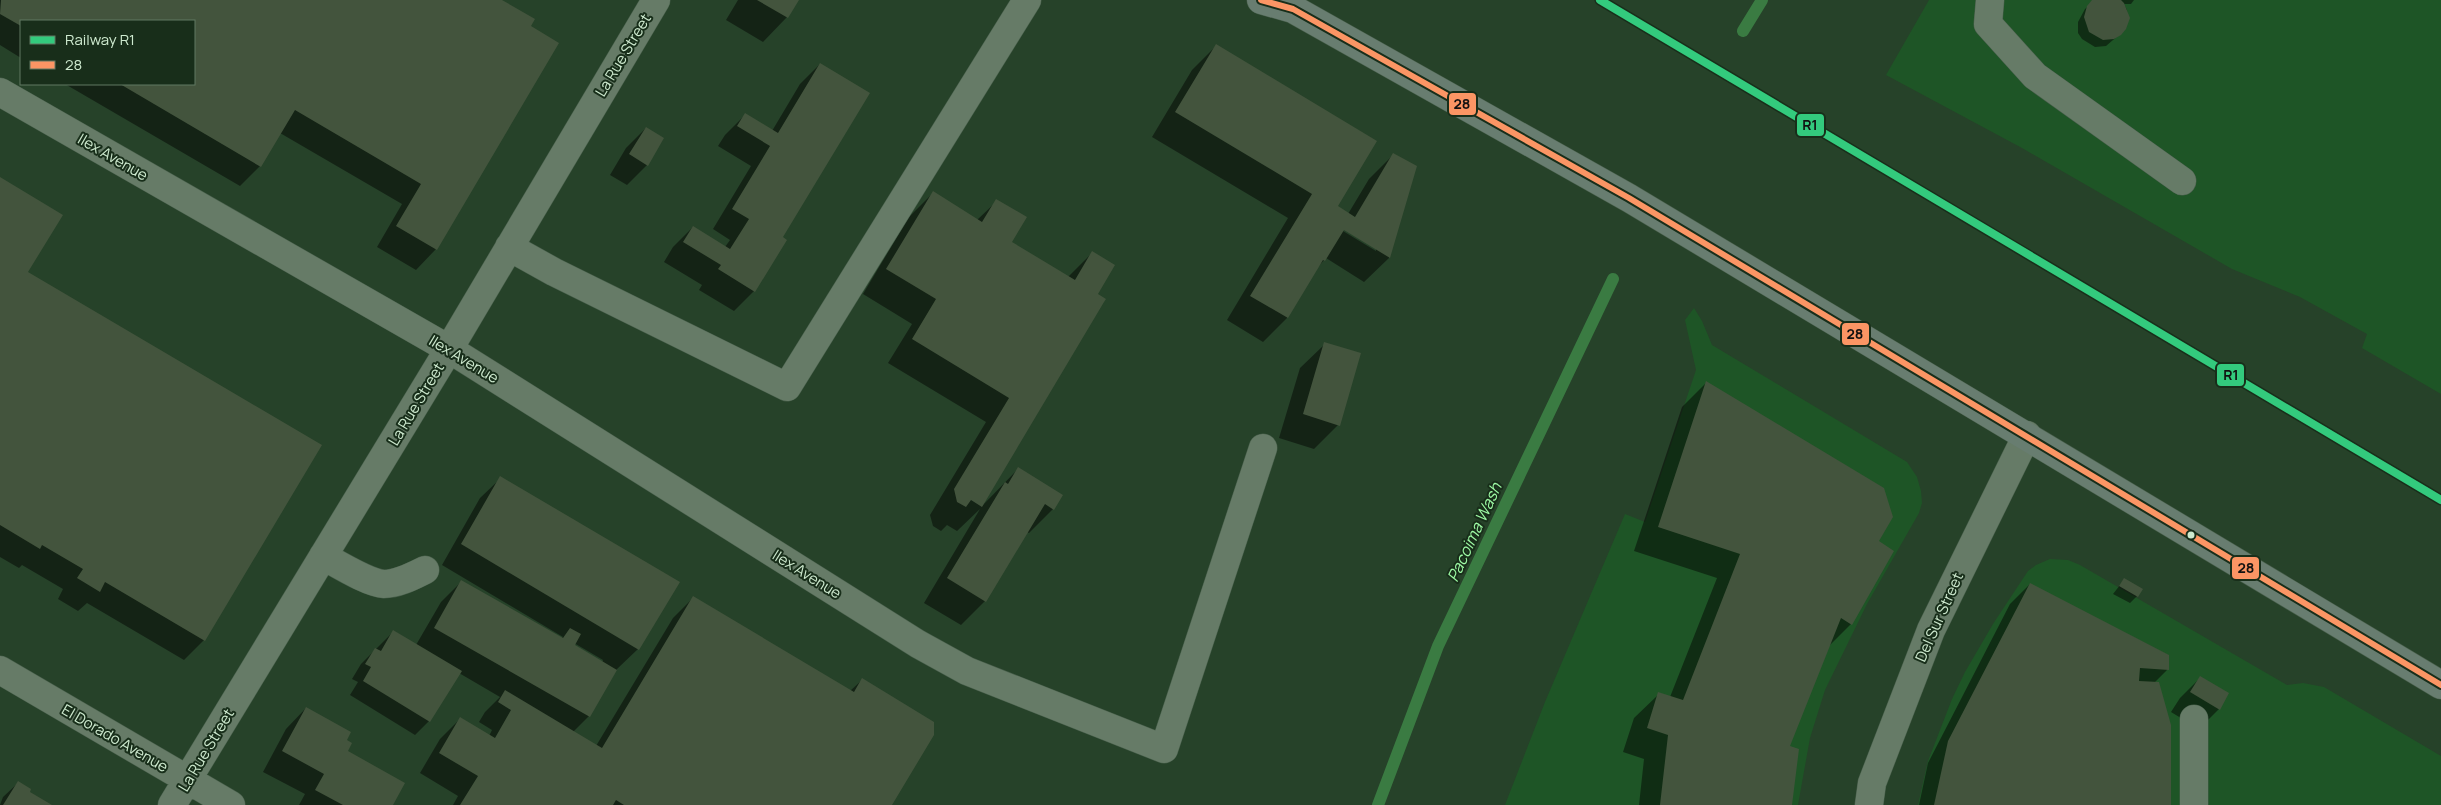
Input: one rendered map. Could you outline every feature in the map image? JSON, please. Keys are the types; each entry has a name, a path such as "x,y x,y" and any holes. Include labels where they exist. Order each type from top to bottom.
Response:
{"main road":[{"path":"1261,0 1289,4 1629,198 2441,685"}],"street":[{"name":"La Rue Street","path":"172,805 510,247 656,0"},
{"path":"510,247 554,272 787,388 1027,0"},
{"path":"1990,0 1988,24 2035,76 2182,181"},
{"name":"Ilex Avenue","path":"0,92 449,348 918,644 967,671 1164,749 1263,448"},
{"name":"Del Sur Street","path":"1869,805 1872,784 1931,630 2027,435"},
{"path":"323,556 365,578 383,584 404,580 425,570"},
{"name":"El Dorado Avenue","path":"0,670 231,805"},
{"path":"2194,720 2194,805"}],"shaded area":[{"path":"1929,0 2441,0 2441,394 2362,348 2367,334 2300,297 2232,269 2022,148 1886,75"},
{"path":"1694,308 1702,321 1712,345 1907,462 1917,477 1921,491 1922,503 1919,513 1867,604 1825,690 1810,738 1798,805 1505,805 1545,702 1625,514 1645,522 1696,370 1685,320"},
{"path":"2050,559 2068,560 2080,565 2287,685 2303,683 2324,687 2441,756 2441,805 1918,805 1928,761 1952,699 1965,672 1993,624 2028,571"}],"building":[{"path":"1,0 502,0 535,19 531,26 559,43 437,250 396,226 421,184 295,110 261,167 122,85 195,85 195,20 20,20 20,25 0,14"},
{"path":"757,0 799,0 788,18"},
{"path":"2092,0 2121,0 2124,3 2130,18 2126,29 2121,35 2114,39 2103,40 2089,32 2084,17 2087,6"},
{"path":"1216,44 1377,141 1338,206 1355,217 1393,153 1417,166 1390,258 1344,230 1325,261 1323,260 1288,318 1250,296 1312,194 1175,112"},
{"path":"820,63 870,93 783,237 787,240 755,292 718,269 721,265 683,242 693,226 730,249 749,219 732,209 770,146 737,126 745,113 778,133"},
{"path":"646,127 664,138 648,166 629,154"},
{"path":"0,177 63,215 28,272 322,445 205,641 105,582 100,592 77,578 83,569 42,545 40,549 0,525"},
{"path":"933,191 982,222 996,199 1027,217 1012,242 1075,280 1092,251 1115,265 1098,294 1106,299 982,507 971,500 966,507 957,502 954,489 1009,398 912,339 936,299 886,269"},
{"path":"1324,342 1361,353 1340,426 1303,414"},
{"path":"1706,381 1884,488 1893,517 1879,541 1894,551 1852,625 1841,618 1790,746 1799,749 1792,805 1660,805 1668,735 1647,728 1658,692 1683,700 1740,554 1658,527"},
{"path":"1018,467 1063,495 1054,510 1045,504 986,602 947,578 1005,482 1008,484"},
{"path":"500,476 680,582 639,650 461,544"},
{"path":"2124,578 2143,589 2138,597 2119,586"},
{"path":"461,580 563,638 570,628 581,634 575,645 617,670 590,717 434,628"},
{"path":"2030,583 2169,655 2169,670 2140,668 2139,681 2159,682 2171,725 2171,805 1934,805 1948,741"},
{"path":"693,596 854,692 862,678 934,722 934,735 892,805 624,805 616,800 613,805 460,805 478,776 439,753 460,717 495,738 511,710 498,702 505,690 602,748"},
{"path":"393,630 462,671 430,722 363,681 371,667 365,664 375,648 381,651"},
{"path":"2200,676 2229,693 2220,710 2190,692"},
{"path":"306,707 351,732 347,740 352,743 348,751 405,783 393,805 343,805 315,790 324,774 282,751"},
{"path":"18,781 31,789 30,792 52,805 3,805"}],"waterway":[{"name":"Pacoima Wash","path":"1743,31 1762,0"},
{"name":"Pacoima Wash","path":"1378,805 1438,646 1613,279"}],"rail line":[{"name":"R1","path":"1600,0 2441,500"}],"transit line":[{"name":"28","path":"1261,0 1293,9 1629,198 2441,685"}]}
